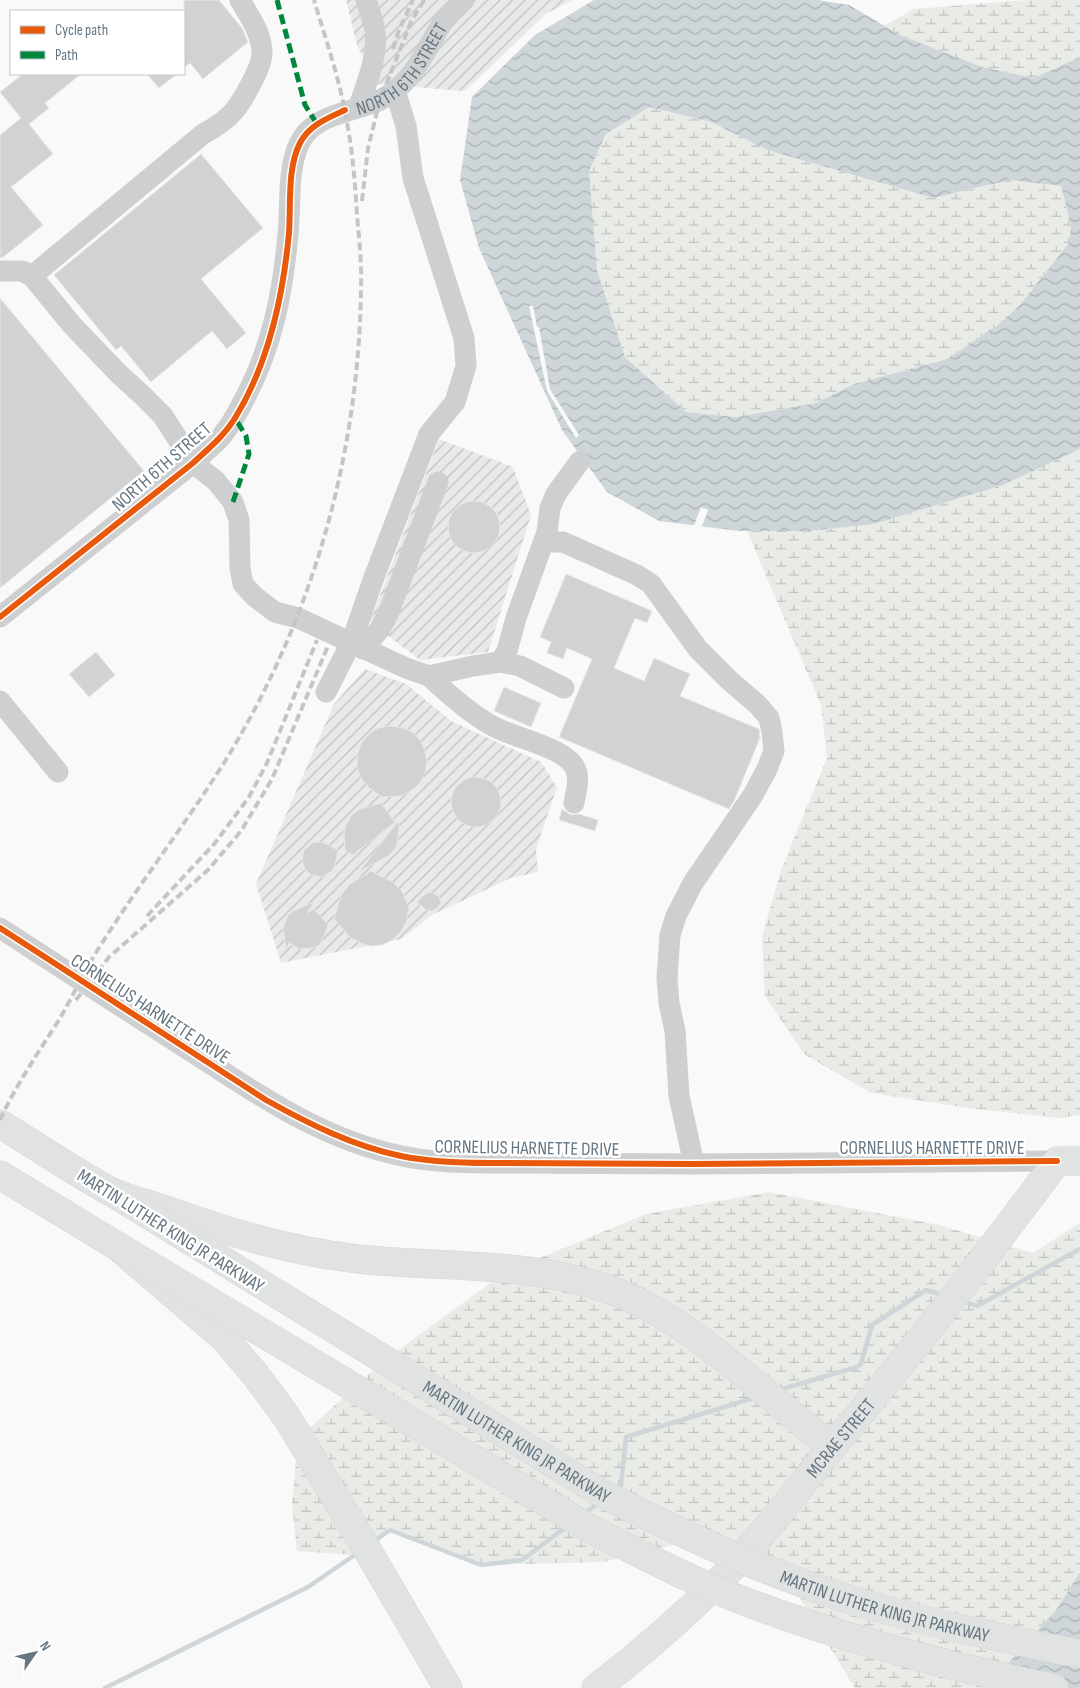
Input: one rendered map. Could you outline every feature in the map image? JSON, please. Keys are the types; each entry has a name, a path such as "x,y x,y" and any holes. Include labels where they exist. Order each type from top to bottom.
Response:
{"main road":[{"name":"MARTIN LUTHER KING JR PARKWAY","path":"0,1124 603,1494 684,1535 767,1570 858,1602 973,1632 1080,1654"},
{"name":"MCRAE STREET","path":"596,1688 658,1637 724,1575 763,1532 863,1411 987,1254 1068,1161"},
{"name":"MARTIN LUTHER KING JR PARKWAY","path":"0,1174 592,1530 665,1566 735,1598 874,1645 973,1671 1054,1688"},
{"path":"108,1190 245,1236 309,1252 388,1262 528,1271 609,1289 653,1309 699,1338 832,1448"},
{"path":"117,1246 223,1337 254,1373 286,1416 448,1688"}],"street":[{"path":"32,276 203,134 234,112 261,61 262,54 255,27 240,0"},
{"path":"352,108 371,71 375,36 366,0"},
{"name":"NORTH 6TH STREET","path":"0,617 193,463 220,438 235,418 258,371 270,338 281,290 288,234 293,160 299,143 312,128 352,108 380,100 402,85 416,69 442,23 464,0"},
{"path":"357,646 373,580 429,434 455,402 466,366 464,338 414,178 406,126 395,90"},
{"path":"0,272 22,271 32,276 72,325 163,416 193,463 216,481 233,502 239,520 240,568 243,584 254,596 275,612 298,618 406,668 429,676 453,699 490,725 562,754 574,765 578,781 574,803"},
{"path":"500,662 507,651 516,618 544,542 550,508 556,494 580,461"},
{"path":"326,692 357,646 380,629 388,614 438,482"},
{"path":"544,542 562,542 637,575 651,584 698,649 769,718 774,751 767,769 754,795 693,883 676,916 670,935 667,978 675,1031 679,1096 694,1164"},
{"path":"429,676 500,662 520,666 564,688"},
{"path":"0,701 58,772"},
{"name":"CORNELIUS HARNETTE DRIVE","path":"0,928 266,1100 334,1135 401,1156 457,1163 694,1164 1068,1161"}],"shaded area":[{"path":"346,0 573,0 547,13 465,91 376,84 357,45"},
{"path":"439,439 513,467 531,515 488,652 420,660 370,622"},
{"path":"365,669 406,684 451,721 541,762 557,787 536,849 538,872 511,878 432,915 401,939 281,963 256,884 334,704"}],"green space":[{"path":"1027,0 1080,0 1080,57 1034,78 982,67 900,35 884,26 914,9"},
{"path":"648,107 711,122 767,150 933,198 1010,180 1061,186 1071,226 1069,243 1020,305 999,324 947,359 854,384 816,403 736,417 686,412 625,357 597,270 589,171 606,134"},
{"path":"1080,449 1080,1115 1059,1118 968,1108 871,1093 804,1054 765,996 762,937 781,870 827,758 821,705 747,531 810,531 874,524 1003,485"},
{"path":"769,1192 939,1225 1033,1253 1080,1223 1080,1572 1056,1610 986,1688 855,1688 796,1592 682,1543 604,1562 481,1565 390,1530 355,1555 297,1551 292,1504 298,1439 382,1362 504,1273 646,1214"}],"water":[{"path":"594,0 818,0 849,5 900,35 982,67 1034,78 1080,57 1080,449 1003,485 874,524 810,531 739,531 659,521 607,492 562,430 479,248 460,180 472,97 535,35","holes":["649,107 711,122 767,150 933,198 1010,180 1061,186 1071,226 1069,243 1020,305 999,324 947,359 854,384 816,403 736,417 686,412 625,357 597,270 589,171 606,134"]},
{"path":"1080,1572 1080,1688 986,1688 1056,1610"}],"pier":[{"path":"529,306 533,306 537,327 539,327 550,389 579,435 576,438 547,391"},
{"path":"701,507 708,510 701,529 693,528"}],"building":[{"path":"184,0 219,0 242,28 248,42 203,79 190,63 185,67"},
{"path":"22,75 80,75 45,103 49,108 29,124 53,154 11,187 43,225 2,258 0,258 0,135 21,118 0,92"},
{"path":"148,75 176,75 159,88"},
{"path":"201,154 263,228 201,279 246,333 227,349 212,331 151,382 121,346 116,350 54,275"},
{"path":"0,298 144,471 0,588"},
{"path":"474,501 484,503 492,509 498,517 500,527 498,537 492,545 484,551 474,553 464,551 456,545 450,537 448,527 450,517 456,509 464,503"},
{"path":"566,574 652,611 647,623 635,618 614,668 644,681 654,658 690,674 680,696 759,729 760,738 729,809 559,737 592,659 567,648 563,659 547,653 551,642 540,637"},
{"path":"96,652 115,675 89,697 69,674"},
{"path":"504,687 541,703 531,727 494,711"},
{"path":"389,726 401,727 412,732 420,740 425,750 427,762 425,773 420,783 411,791 400,796 382,797 368,787 361,778 357,767 357,755 361,744 368,735 378,728"},
{"path":"476,777 490,781 497,788 501,802 497,816 490,823 476,827 462,823 455,816 451,802 455,788 462,781"},
{"path":"381,803 395,822 353,855 345,850 344,831 351,816 358,810"},
{"path":"562,809 571,815 579,814 598,820 595,831 559,820"},
{"path":"399,820 398,840 395,849 388,856 359,872"},
{"path":"318,842 338,850 335,866 332,871 322,877 311,875 306,871 302,861 304,850 313,843"},
{"path":"371,871 394,883 402,891 409,907 406,923 400,933 382,945 371,946 351,938 334,919 341,895 349,885"},
{"path":"431,892 439,896 441,902 438,908 432,911 426,910 417,902 425,894"},
{"path":"314,902 307,913 313,909 328,925 323,939 319,945 313,948 299,949 289,943 286,949 283,928 288,915"}],"waterway":[{"path":"963,1301 977,1306 1080,1249"},
{"path":"779,1390 857,1367 861,1364 872,1325 926,1290 943,1295"},
{"path":"614,1490 621,1485 626,1437 757,1397"},
{"path":"583,1515 598,1503"},
{"path":"373,1542 390,1530 481,1565 522,1560 566,1527"},
{"path":"105,1688 308,1587 359,1552"}],"railway":[{"path":"0,1120 20,1082 59,1020 97,951 211,783 257,704 284,648 307,591 326,532 351,412 358,350 361,270 354,176 347,125 335,70 314,0"},
{"path":"393,49 399,30 413,0"},
{"path":"362,201 368,148 380,100 411,22 424,0"},
{"path":"147,916 215,843 249,797 267,763 317,640"},
{"path":"76,1000 109,957 208,870 241,831 272,779 328,646"}],"marked path":[{"path":"277,0 305,105 317,124"},
{"path":"233,502 249,454 246,436 235,418"}],"cycle path":[{"path":"0,617 193,463 231,425 257,375 278,305 289,233 291,175 296,153 308,131 326,119 345,110"},
{"path":"0,928 266,1100 332,1133 383,1152 401,1156 434,1161 478,1163 691,1164 1057,1161"}]}
